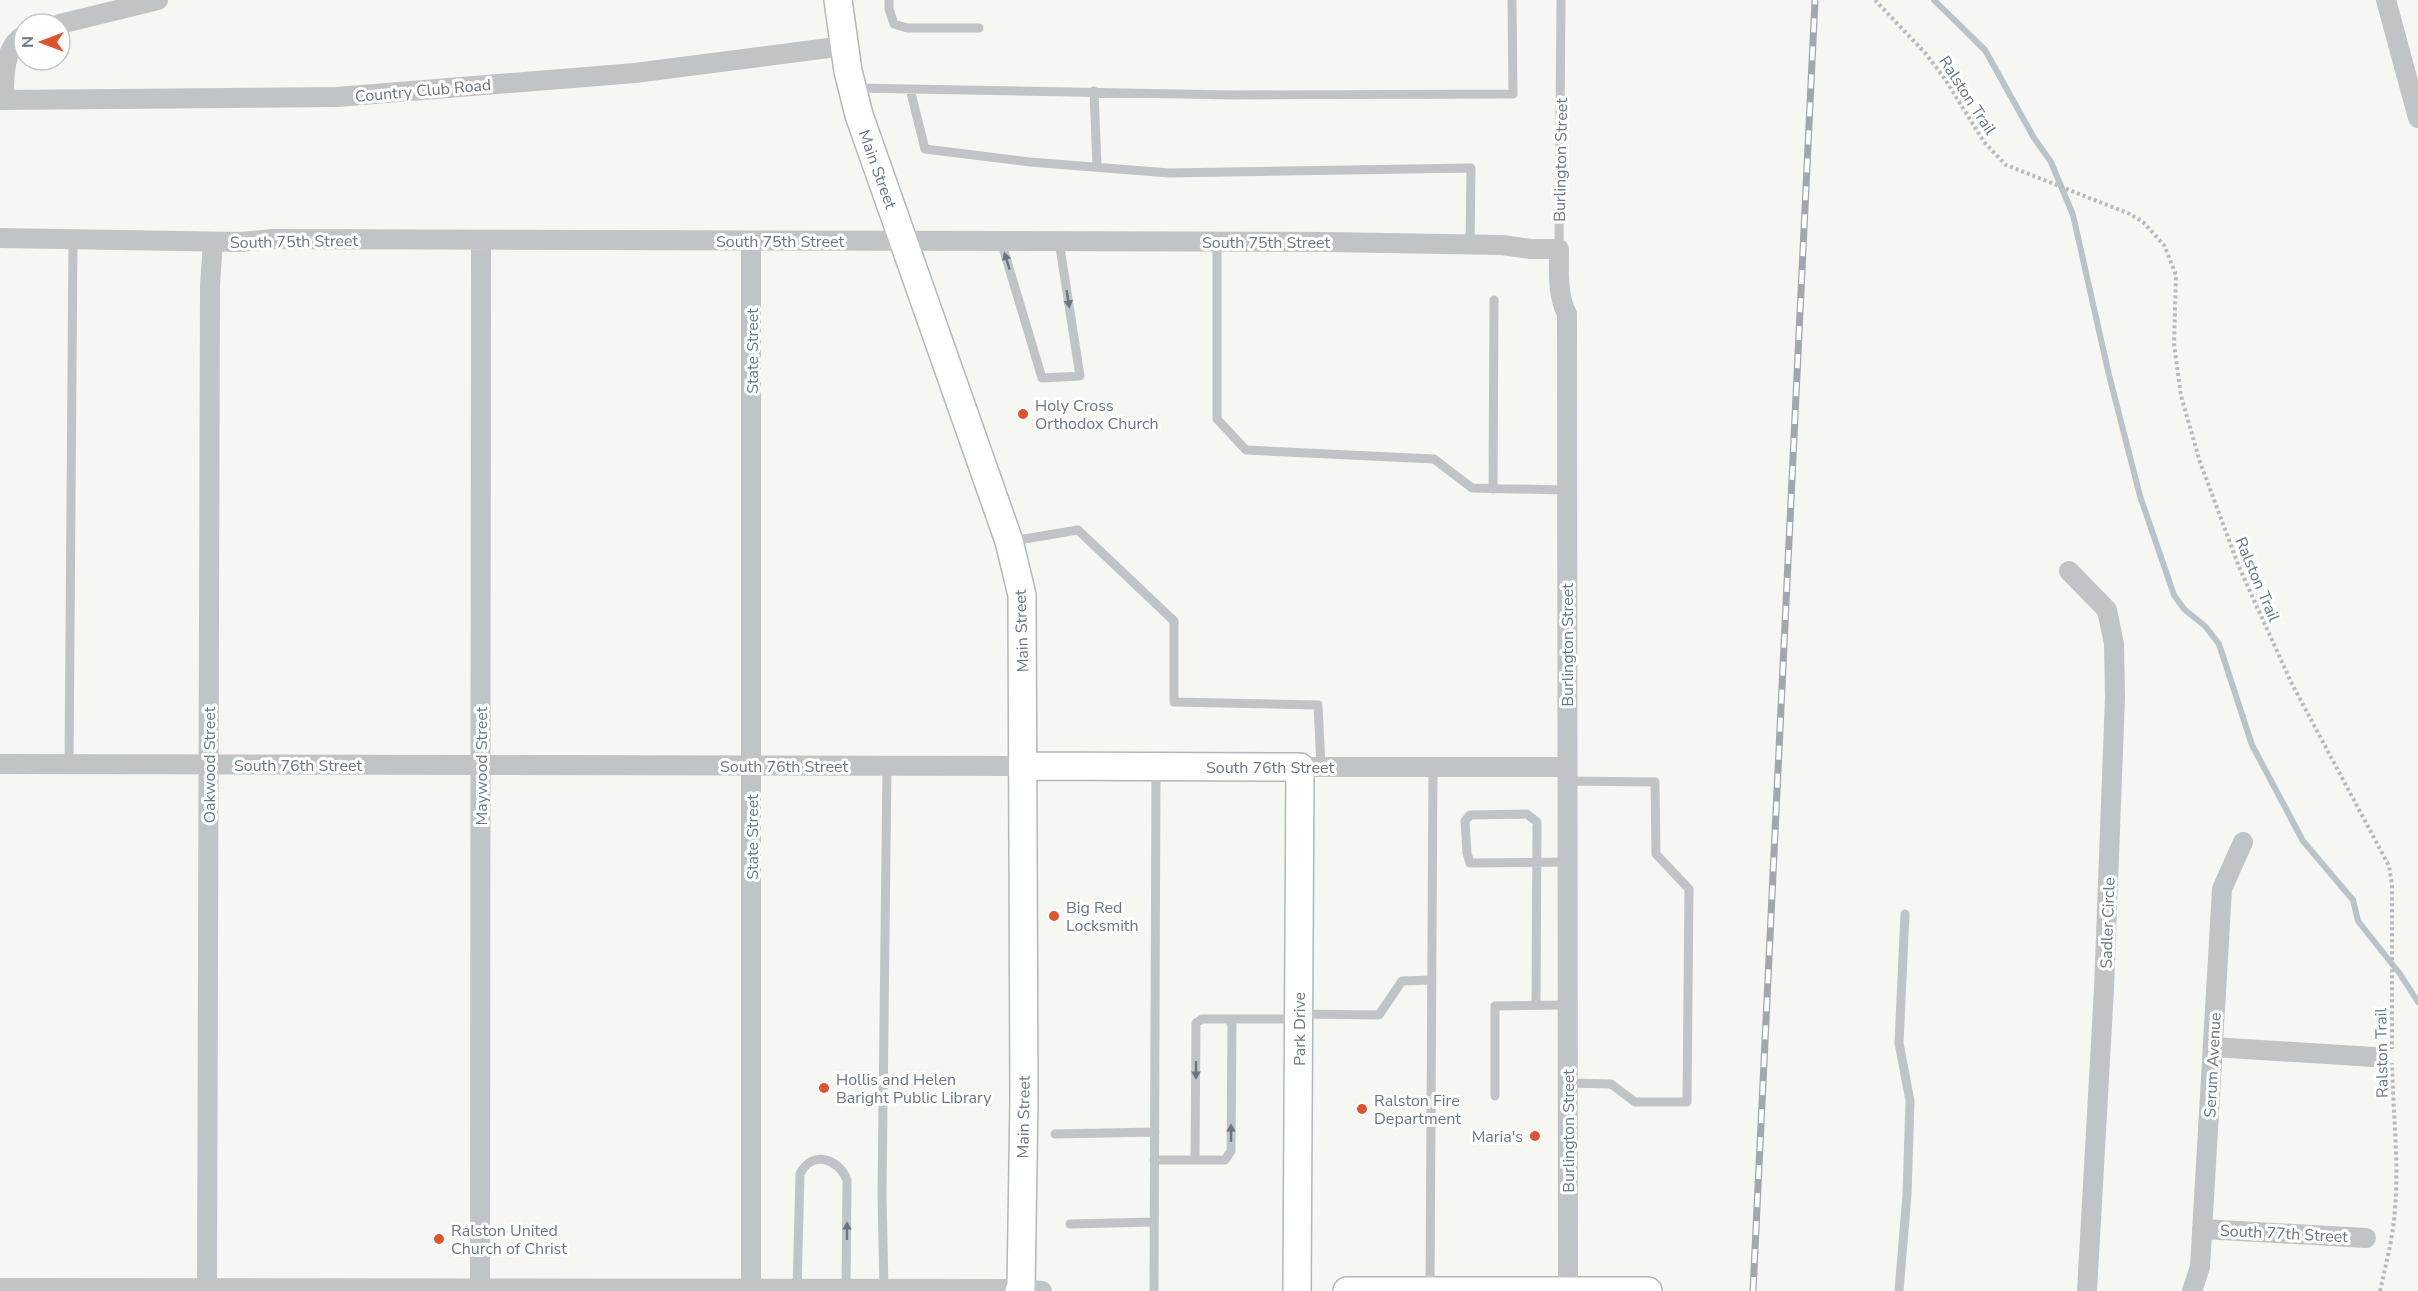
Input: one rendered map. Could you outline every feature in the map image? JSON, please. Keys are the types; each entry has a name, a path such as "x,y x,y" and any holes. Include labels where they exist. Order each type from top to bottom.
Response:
{"main road":[{"name":"Main Street","path":"838,0 844,46 859,115 1009,541 1022,595 1025,1291"},
{"name":"South 76th Street","path":"1023,766 1311,767"},
{"name":"Park Drive","path":"1297,1291 1299,1016 1311,767"},
{"path":"1347,1291 1648,1291"}],"street":[{"path":"72,21 158,0"},
{"path":"2386,0 2418,118"},
{"path":"2,100 8,56 12,46"},
{"name":"Country Club Road","path":"2,100 337,97 635,73 844,46"},
{"name":"South 75th Street","path":"0,238 213,242 272,239 1217,242 1470,244 1559,249"},
{"name":"Maywood Street","path":"480,1290 481,241"},
{"name":"State Street","path":"751,241 751,1290"},
{"name":"Oakwood Street","path":"207,1290 210,296 213,242"},
{"name":"Burlington Street","path":"1559,249 1559,280 1563,308 1567,314 1568,1291"},
{"name":"Sadler Circle","path":"2069,571 2107,610 2114,644 2115,708 2104,1001 2087,1291"},
{"name":"South 76th Street","path":"0,764 1023,766"},
{"name":"South 76th Street","path":"1311,767 1433,767 1567,774"},
{"name":"Serum Avenue","path":"2192,1291 2200,1267 2222,889 2243,842"},
{"path":"2213,1047 2374,1057"},
{"name":"South 77th Street","path":"2202,1229 2366,1238"},
{"path":"0,1288 1025,1291"}],"lane":[{"path":"889,0 889,9 894,24 907,28 979,28"},
{"path":"852,88 1235,95 1513,94 1512,0"},
{"name":"Burlington Street","path":"1559,249 1561,0"},
{"path":"909,89 925,149 1169,173 1470,168 1470,244"},
{"path":"1094,91 1097,167"},
{"path":"69,765 73,240"},
{"path":"1002,241 1042,378 1080,376 1059,241"},
{"path":"1217,242 1217,419 1246,450 1434,459 1472,488 1566,490"},
{"path":"1493,489 1494,300"},
{"path":"1009,541 1078,530 1174,621 1174,702 1318,705 1311,767"},
{"path":"884,1290 882,1194 887,766"},
{"path":"1154,1291 1156,766"},
{"path":"1430,1291 1433,767"},
{"path":"1567,774 1655,782 1656,854 1689,889 1687,1102 1635,1102 1611,1084 1568,1083"},
{"path":"1536,1005 1538,862 1537,822 1527,814 1470,815 1465,821 1470,863 1538,862 1568,862"},
{"path":"1899,1291 1907,1195 1910,1101 1899,1043 1905,914"},
{"path":"1195,1160 1196,1023 1202,1019 1379,1015 1402,981 1432,980"},
{"path":"1495,1096 1495,1006 1568,1005"},
{"path":"1154,1160 1225,1160 1231,1151 1232,1025 1229,1019"},
{"path":"1055,1134 1155,1132"},
{"path":"797,1290 800,1174 804,1166 814,1160 828,1160 843,1168 847,1180 846,1290"},
{"path":"1070,1224 1154,1222"}],"path":[{"name":"Ralston Trail","path":"1875,0 1926,54 1945,79 1984,142 2006,165 2122,210 2143,222 2164,245 2176,275 2176,366 2187,424 2200,462 2239,567 2273,644 2309,718 2389,866 2392,884 2392,1028 2396,1176 2390,1250 2380,1291"}],"waterway":[{"path":"1934,0 1985,50 2034,138 2051,162 2073,215 2109,375 2140,496 2174,595 2184,609 2205,626 2219,644 2252,745 2303,841 2353,900 2358,921 2400,974 2418,1002"}],"railway":[{"path":"1753,1291 1815,0"}],"place":[{"name":"Holy Cross Orthodox Church","path":"1023,414"},
{"name":"Big Red Locksmith","path":"1054,916"},
{"name":"Hollis and Helen Baright Public Library","path":"824,1088"},
{"name":"Ralston Fire Department","path":"1362,1109"},
{"name":"Maria's","path":"1535,1136"},
{"name":"Ralston United Church of Christ","path":"439,1239"}]}
